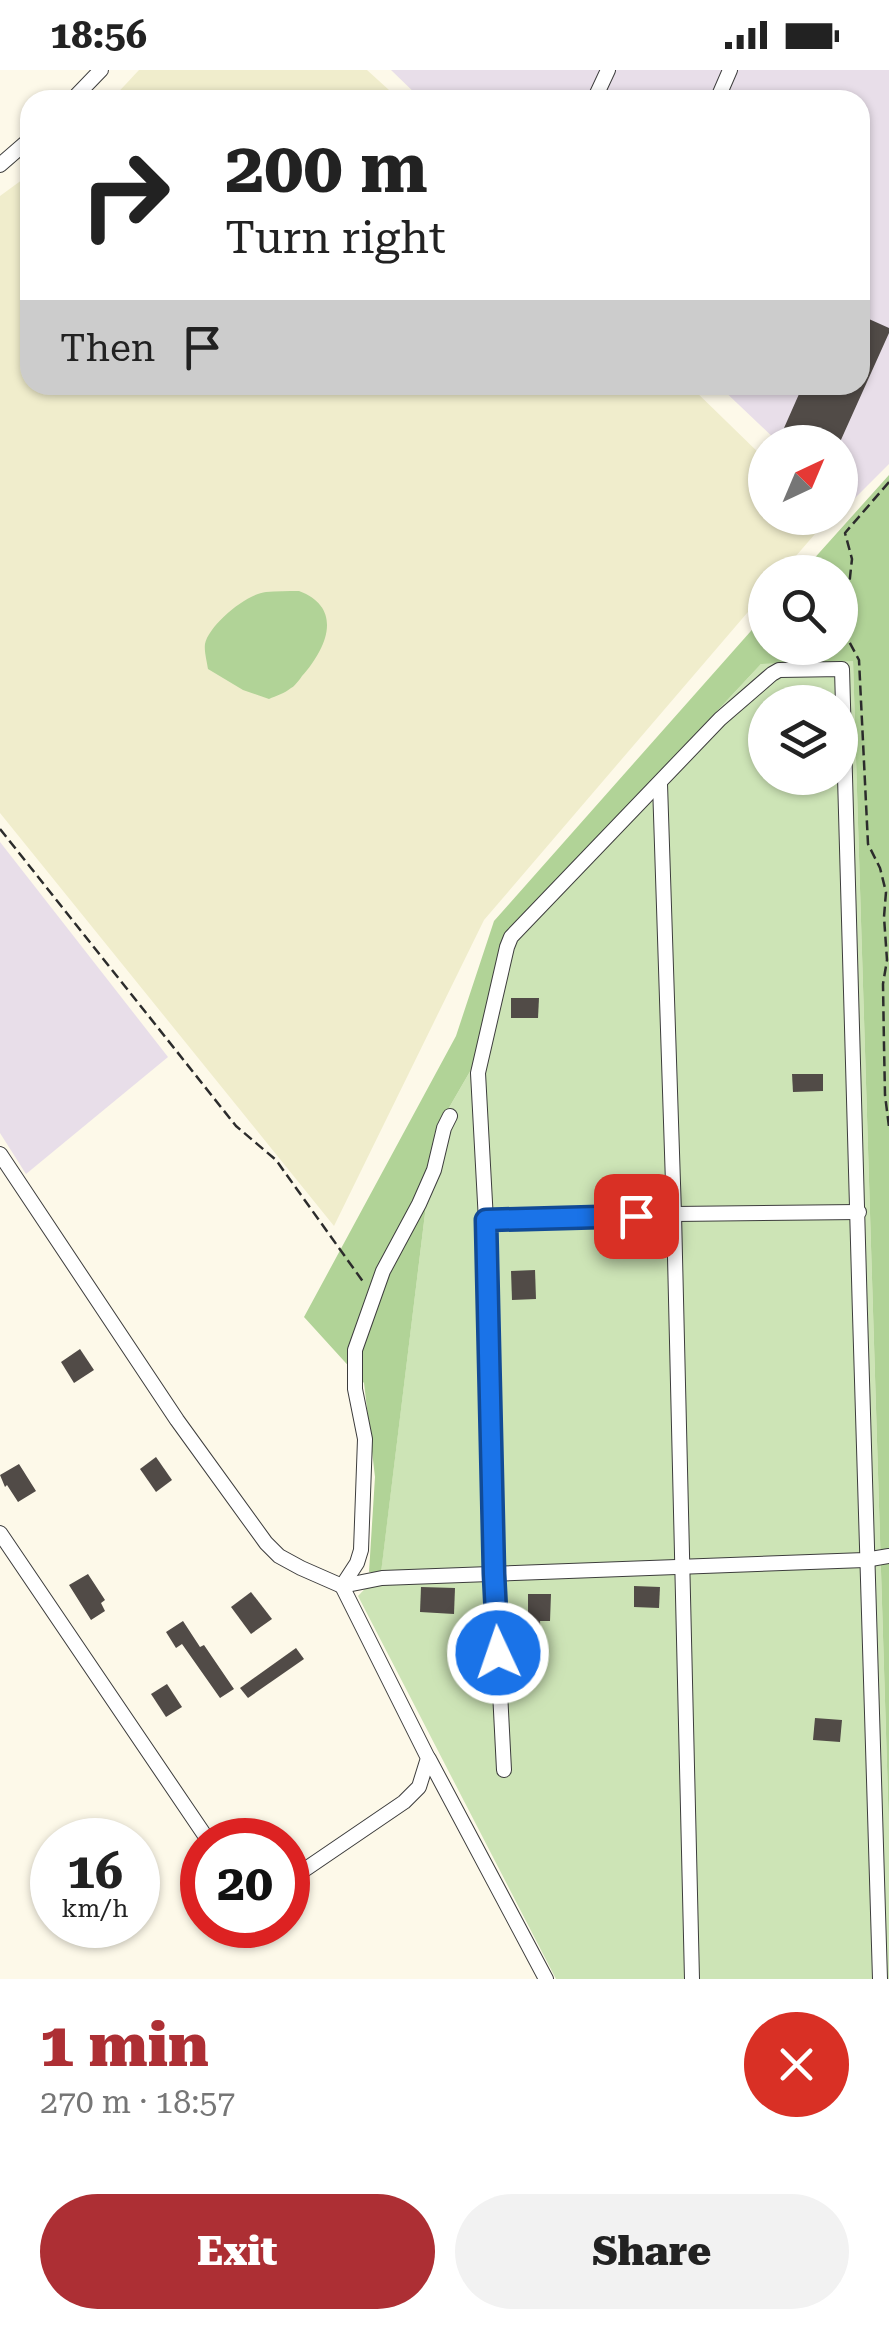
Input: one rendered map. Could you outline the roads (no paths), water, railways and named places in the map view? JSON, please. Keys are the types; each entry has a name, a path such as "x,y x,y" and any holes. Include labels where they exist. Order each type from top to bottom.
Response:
{"street":[{"path":"82,90 102,70"},
{"path":"0,165 20,148"},
{"path":"504,1770 478,1073 511,937 720,718 772,674 780,670 842,669 880,1979"},
{"path":"660,784 692,1979"},
{"path":"342,1586 361,1550 364,1439 355,1389 355,1350 383,1271 434,1170 450,1116"},
{"path":"0,1154 177,1420 266,1543 279,1556 301,1568 342,1586 382,1578 889,1556"},
{"path":"486,1220 859,1212"},
{"path":"0,1533 193,1818"},
{"path":"342,1586 546,1979"},
{"path":"310,1865 404,1802 419,1787 428,1758"}]}
